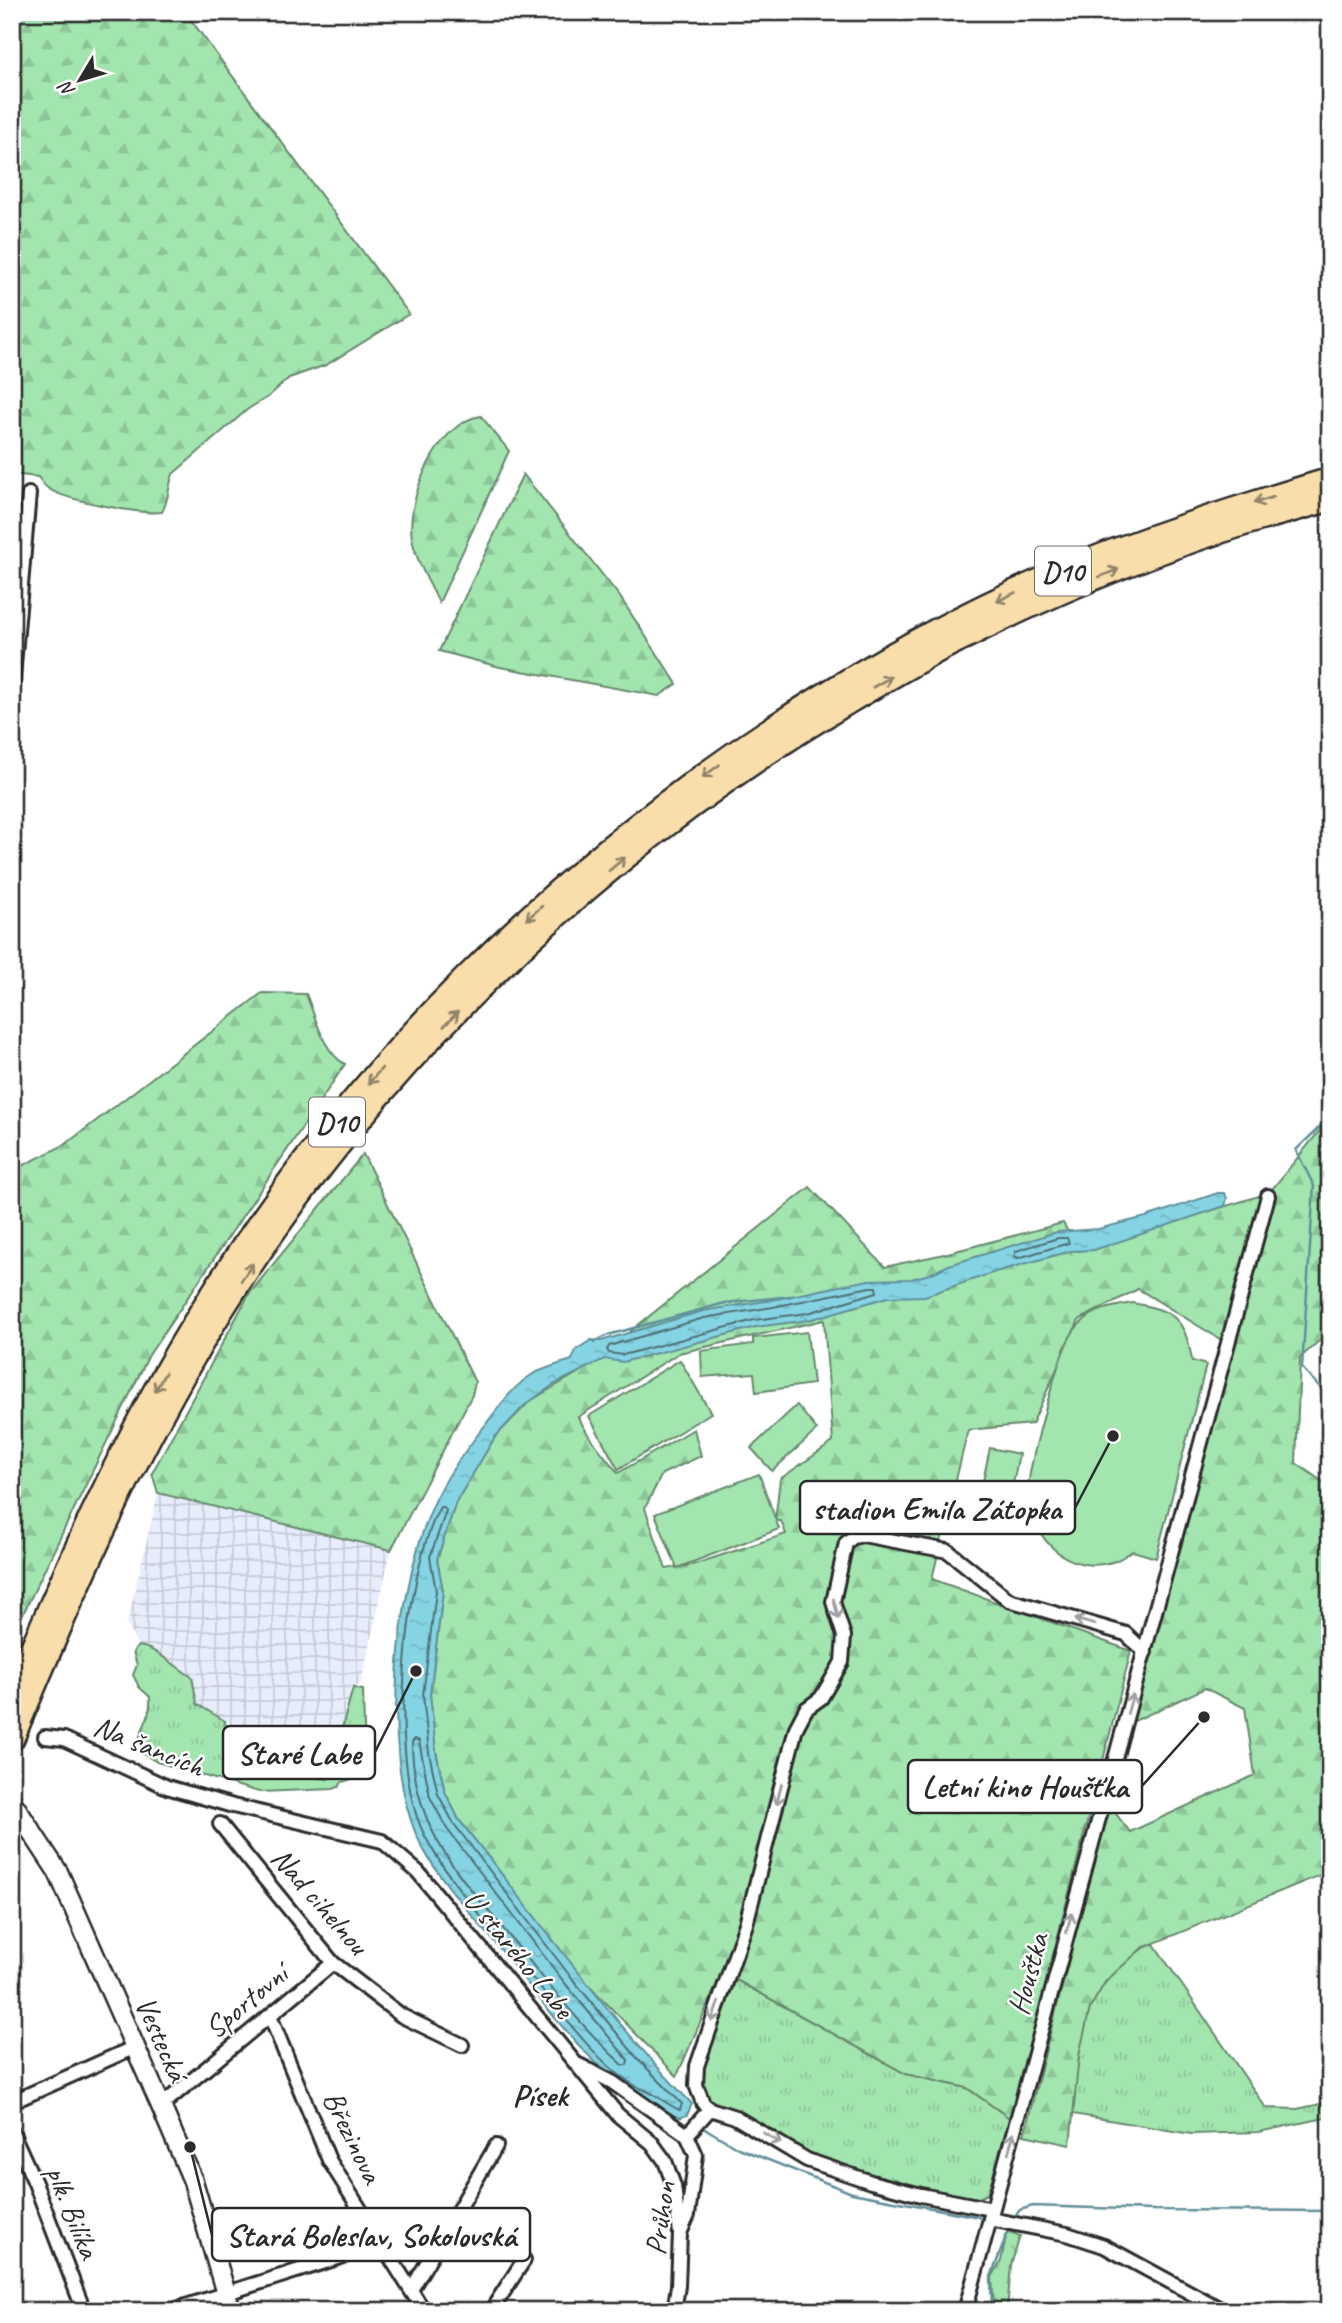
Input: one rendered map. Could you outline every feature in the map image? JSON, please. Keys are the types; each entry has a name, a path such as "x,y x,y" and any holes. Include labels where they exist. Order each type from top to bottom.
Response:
{"highway":[{"name":"D10","path":"12,1738 38,1656 110,1476 180,1347 264,1217 351,1104 425,1022 525,921 604,852 668,802 818,709 877,663 1044,579 1203,519 1330,480"},
{"name":"D10","path":"818,709 1036,603 1143,559 1217,532 1330,499"},
{"name":"D10","path":"12,1695 38,1656"}],"street":[{"path":"12,688 29,494"},
{"name":"Houštka","path":"965,2311 1268,1196"},
{"path":"1145,1652 1126,1634 1009,1600 948,1551 863,1535 853,1537 846,1543 833,1595 834,1610 844,1636 840,1669 821,1698 806,1709 796,1727 746,1924 697,2066 696,2085 703,2103 710,2109 735,2117 807,2160 871,2182 1104,2246 1224,2311"},
{"name":"Na šancích","path":"45,1737 64,1739 167,1787 233,1806"},
{"name":"Vestecká","path":"15,1805 58,1872 161,2106 193,2181 228,2303"},
{"name":"U starého Labe","path":"233,1806 382,1841 400,1854 456,1917 618,2115 652,2143 665,2161 674,2186 680,2233"},
{"name":"Nad cihelnou","path":"220,1824 332,1963 402,2015 462,2045"},
{"name":"Sportovní","path":"161,2106 332,1963"},
{"name":"Březinova","path":"270,2016 329,2160 424,2311"},
{"path":"12,2102 135,2047"},
{"path":"573,2062 612,2082 687,2135 710,2109"},
{"name":"plk. Bilíka","path":"12,2132 35,2183 84,2311"},
{"name":"Průhon","path":"674,2311 680,2233 688,2215 696,2155 687,2135"},
{"path":"411,2290 496,2146"},
{"path":"170,2311 228,2303 382,2244"},
{"path":"491,2311 524,2260"}],"shaded area":[{"path":"158,1493 391,1550 361,1683 353,1689 328,1779 296,1773 228,1752 225,1722 197,1704 192,1677 155,1651 146,1646 138,1646 127,1624"}],"green space":[{"path":"12,12 185,12 409,314 326,365 289,378 268,397 248,409 173,474 162,512 122,509 87,502 49,489 38,477 12,474"},
{"path":"481,416 509,451 439,603 414,547 411,522 414,503 428,465 438,447 465,421"},
{"path":"523,474 620,597 677,684 659,696 500,667 439,651"},
{"path":"262,993 306,994 326,1043 337,1059 345,1064 149,1355 21,1618 12,1644 12,1171 66,1144"},
{"path":"1330,1118 1330,1331 1300,1358 1296,1463 1330,1487 1330,1871 1142,1948 1106,1981 1090,2008 1079,2055 1070,2145 1024,2135 1093,1866 1106,1801 1130,1832 1255,1775 1245,1708 1205,1688 1130,1723 1223,1341 1138,1289 1079,1320 1032,1424 968,1430 932,1579 1131,1651 1011,2119 967,2088 906,2074 722,1972 677,2076 576,1972 459,1820 445,1792 435,1746 430,1694 443,1591 437,1560 456,1502 495,1437 530,1401 581,1371 810,1187 885,1267 1063,1223 1079,1251 1269,1193","holes":["824,1320 833,1442 780,1479 775,1521 781,1521 786,1534 692,1565 666,1569 645,1508 662,1474 701,1456 694,1429 618,1473 578,1417 679,1353"]},
{"path":"363,1154 475,1382 472,1395 391,1550 158,1493 152,1473 249,1294"},
{"path":"1132,1303 1158,1309 1175,1318 1186,1335 1192,1361 1206,1365 1156,1558 1133,1551 1115,1561 1098,1565 1082,1563 1055,1550 1044,1539 1036,1525 1028,1494 1032,1464 1051,1391 1072,1334 1093,1314"},
{"path":"807,1332 813,1384 756,1392 754,1373 702,1377 701,1351 753,1344 753,1338"},
{"path":"680,1360 711,1413 618,1469 589,1416"},
{"path":"797,1405 817,1430 772,1471 751,1448"},
{"path":"990,1448 1019,1454 1008,1509 979,1500"},
{"path":"759,1474 779,1529 677,1568 655,1514"},
{"path":"138,1646 158,1653 192,1677 197,1704 225,1721 228,1752 299,1774 328,1779 353,1688 363,1690 365,1763 362,1776 342,1782 339,1787 333,1789 259,1792 157,1762 137,1750 150,1705 150,1697 139,1687 133,1675 137,1665 133,1652"},
{"path":"1154,1944 1266,2108 1297,2109 1330,2102 1330,2117 1258,2132 1191,2134 1073,2114 1082,2038 1095,1997 1130,1958"},
{"path":"736,1980 906,2074 967,2088 1011,2119 987,2194 979,2198 928,2190 846,2168 792,2145 743,2113 706,2115 701,2059"},
{"path":"1007,2231 1020,2236 1011,2265 1007,2311 994,2311 992,2277 1001,2261"}],"water":[{"path":"1225,1193 1225,1206 1094,1250 1071,1251 995,1272 925,1296 888,1297 809,1320 756,1327 623,1362 604,1359 553,1385 525,1405 495,1437 456,1502 437,1559 443,1591 430,1694 436,1752 445,1792 459,1820 601,2001 692,2104 687,2115 679,2118 624,2087 572,2038 453,1892 423,1848 405,1800 396,1716 402,1626 409,1582 420,1542 437,1497 456,1464 519,1384 538,1372 572,1360 576,1350 591,1340 601,1341 703,1311 869,1280 911,1279 1057,1232 1098,1229 1146,1217"}],"waterway":[{"path":"1330,1117 1296,1150 1314,1186 1302,1368 1330,1398"},
{"path":"594,1342 608,1335 725,1303 791,1296"},
{"path":"706,2129 738,2148 852,2193 979,2217 982,2221"},
{"path":"1014,2217 1020,2210 1033,2206 1330,2211"},
{"path":"992,2311 991,2277 1009,2229"}],"place":[{"name":"stadion Emila Zátopka","path":"1113,1436"},
{"name":"Staré Labe","path":"416,1671"},
{"name":"Letní kino Houšťka","path":"1204,1717"},
{"name":"Stará Boleslav, Sokolovská","path":"190,2147"}],"district":[{"name":"Písek","path":"540,2095"}]}
